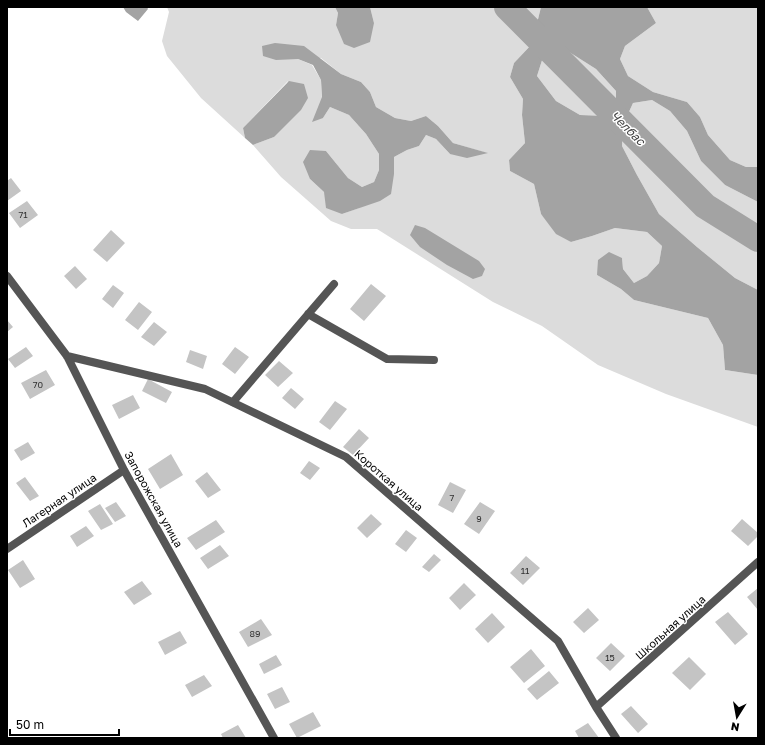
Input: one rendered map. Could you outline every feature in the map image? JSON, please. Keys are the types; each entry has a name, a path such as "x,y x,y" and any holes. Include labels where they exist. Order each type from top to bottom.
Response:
{"street":[{"name":"Запорожская улица","path":"7,276 67,356 124,470 274,738"},
{"path":"233,402 334,284"},
{"path":"308,314 387,359 434,360"},
{"name":"Короткая улица","path":"67,356 205,389 346,457 558,641 596,708 616,738"},
{"name":"Лагерная улица","path":"7,549 124,470"},
{"name":"Школьная улица","path":"596,708 758,562"}],"shaded area":[{"path":"123,7 147,7 148,9 138,21 126,12"},
{"path":"167,7 335,7 338,13 336,25 374,23 370,7 541,7 532,44 514,63 510,77 523,99 522,115 525,143 509,160 510,171 534,184 541,214 571,242 615,228 647,232 662,246 659,263 647,276 634,283 623,269 622,258 597,275 621,289 634,300 708,318 723,345 725,370 758,375 758,427 666,394 598,365 542,326 493,302 377,229 351,229 331,221 281,177 253,145 274,137 288,81 243,128 245,138 201,98 167,56 162,41 169,12","holes":["321,58 341,74 361,82 370,92 376,107 395,118 411,121 426,116 438,126 453,143 487,153 450,154 436,139 426,135 419,146 394,157 394,174 359,208 342,214 324,192 310,179 326,151 348,178 362,187 374,182 379,170 379,154 366,134 349,115 330,107 323,118 321,80 312,65 298,59"]},
{"path":"335,7 370,7 374,23 370,42 354,48 344,44 336,25 338,13"},
{"path":"541,7 647,7 656,23 625,46 620,59 628,76 653,92 687,102 700,117 708,135 730,160 746,167 758,167 758,202 725,185 701,161 687,131 670,111 652,100 633,103 623,125 622,146 659,214 735,278 758,290 758,375 725,370 723,345 708,318 634,300 621,289 597,275 598,260 609,252 622,258 623,269 634,283 647,276 659,263 662,246 647,232 615,228 571,242 556,234 541,214 534,184 510,171 509,160 525,143 522,115 523,99 510,77 514,63 532,44","holes":["566,50 596,69 616,91 616,110 606,116 580,115 556,101 537,76 544,54"]},
{"path":"647,7 758,7 758,167 746,167 730,160 708,135 700,117 687,102 653,92 628,76 620,59 625,46 656,23"},
{"path":"275,43 304,46 341,74 361,82 370,92 376,107 395,118 411,121 426,116 438,126 453,143 488,153 467,158 450,154 436,139 426,135 419,146 394,157 394,174 391,194 380,201 342,214 326,208 324,192 310,179 303,162 310,150 326,151 348,178 362,187 374,182 379,170 379,154 366,134 349,115 330,107 323,118 312,122 322,97 321,80 313,65 298,59 276,60 263,56 262,46"},
{"path":"566,50 596,69 616,91 616,110 606,116 580,115 556,101 537,76 544,54"},
{"path":"289,81 304,84 308,98 301,110 274,137 253,145 245,138 243,128"},
{"path":"652,100 670,111 687,131 701,161 725,185 758,202 758,290 735,278 659,214 637,175 622,146 623,125 633,103"},
{"path":"415,225 425,228 479,261 485,269 482,276 473,279 447,265 420,247 410,235"}],"building":[{"path":"11,178 21,191 7,201 7,181"},
{"path":"27,201 38,215 20,228 9,213"},
{"path":"111,230 125,243 107,262 93,250"},
{"path":"75,266 87,279 76,289 64,276"},
{"path":"371,284 386,296 364,321 350,309"},
{"path":"113,285 124,293 113,308 102,299"},
{"path":"139,302 152,312 138,330 125,320"},
{"path":"7,320 13,327 7,332"},
{"path":"154,322 167,332 154,346 141,337"},
{"path":"26,347 33,356 15,368 8,359"},
{"path":"235,347 249,357 235,374 222,364"},
{"path":"190,350 207,356 203,369 186,362"},
{"path":"279,361 293,373 278,387 265,375"},
{"path":"46,370 55,385 30,399 21,383"},
{"path":"148,379 172,392 166,403 142,391"},
{"path":"291,388 304,399 295,409 282,398"},
{"path":"133,395 140,408 119,419 112,405"},
{"path":"335,401 347,409 330,430 319,422"},
{"path":"359,429 369,438 353,455 343,447"},
{"path":"28,442 35,453 21,461 14,450"},
{"path":"171,454 183,475 160,489 148,469"},
{"path":"309,461 320,468 310,480 300,473"},
{"path":"207,472 221,490 208,498 195,481"},
{"path":"25,477 39,496 30,501 16,483"},
{"path":"450,482 466,490 453,513 438,505"},
{"path":"116,502 126,516 115,522 105,508"},
{"path":"480,502 495,511 479,534 464,524"},
{"path":"100,504 113,524 101,530 88,511"},
{"path":"371,514 382,524 367,538 357,528"},
{"path":"742,519 758,533 758,536 748,546 731,531"},
{"path":"216,520 225,532 196,550 187,538"},
{"path":"86,526 94,536 77,547 70,536"},
{"path":"406,530 417,538 406,552 395,544"},
{"path":"220,545 229,556 208,569 200,558"},
{"path":"434,554 441,560 429,572 422,567"},
{"path":"526,556 540,568 523,585 510,573"},
{"path":"23,560 35,579 20,588 8,570"},
{"path":"142,581 152,594 134,605 124,592"},
{"path":"464,583 476,595 460,610 449,598"},
{"path":"758,588 758,610 747,597"},
{"path":"588,608 599,620 584,633 573,622"},
{"path":"728,612 748,634 735,645 715,622"},
{"path":"492,613 505,627 488,643 475,629"},
{"path":"261,619 272,635 248,647 239,632"},
{"path":"180,631 187,643 165,655 158,642"},
{"path":"611,643 625,656 610,671 596,658"},
{"path":"531,649 545,666 524,683 510,667"},
{"path":"276,655 282,665 264,674 259,664"},
{"path":"689,657 706,674 690,690 672,673"},
{"path":"549,671 559,683 537,700 527,689"},
{"path":"204,675 212,686 192,697 185,685"},
{"path":"282,687 290,702 275,709 267,694"},
{"path":"631,706 648,724 638,733 621,714"},
{"path":"313,712 321,726 297,738 289,724"},
{"path":"588,723 599,738 579,738 575,731"},
{"path":"238,725 246,738 223,738 221,734"}],"waterway":[{"name":"Челбас","path":"507,7 705,206 758,239"}]}
